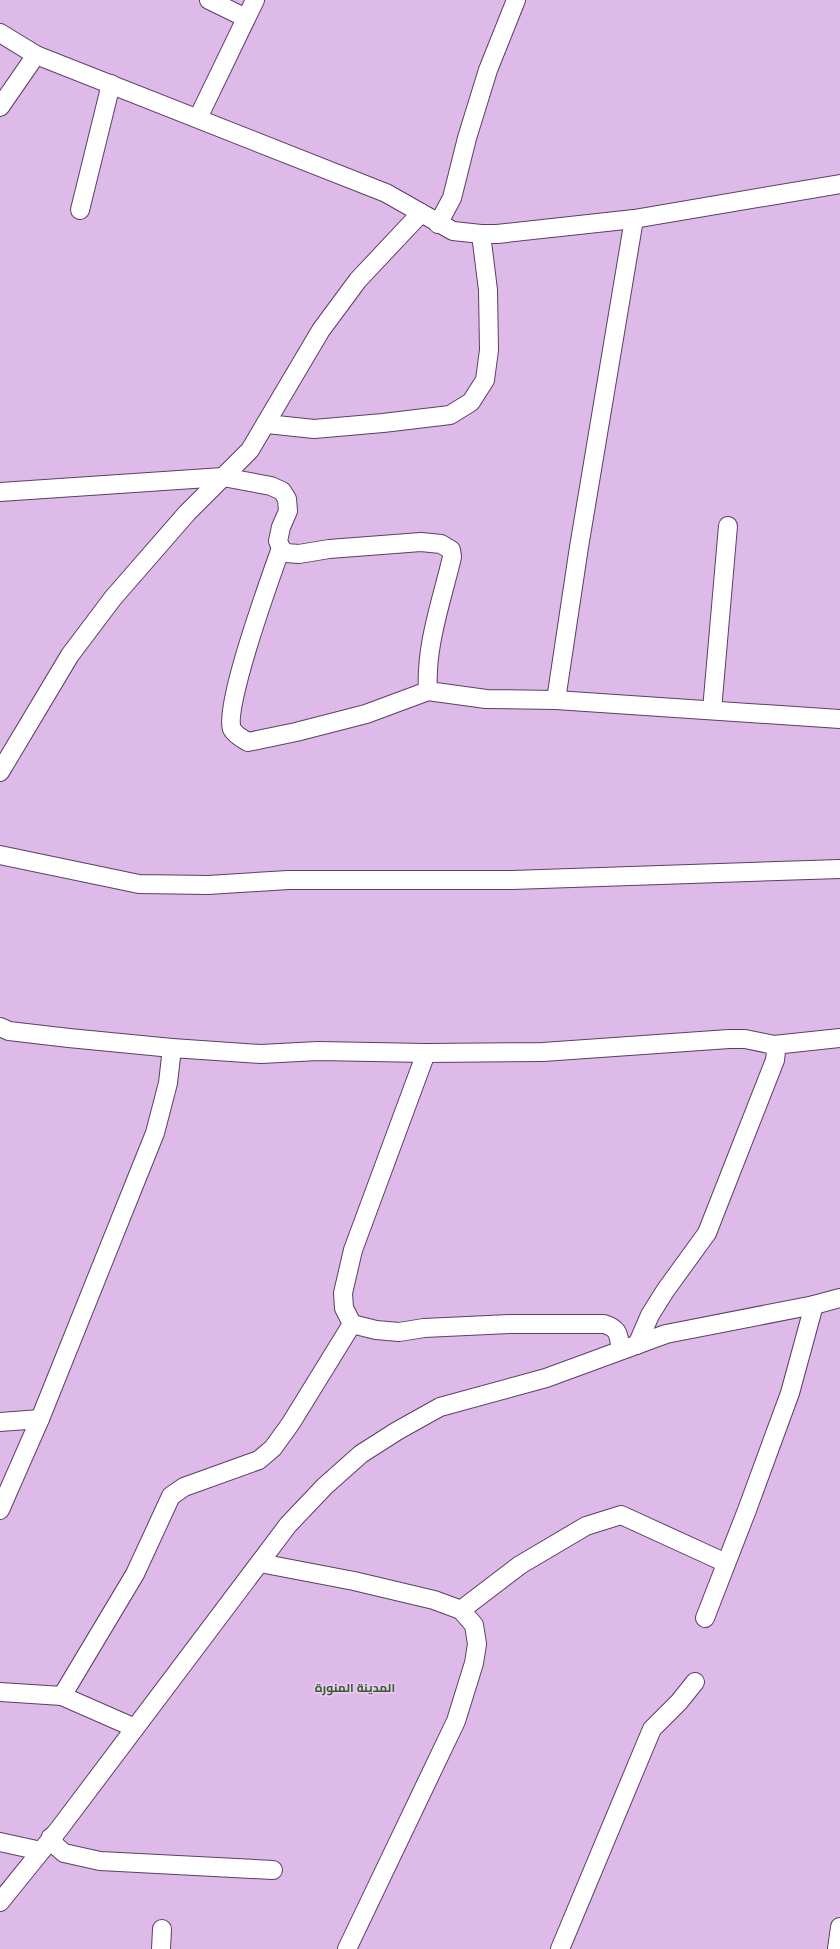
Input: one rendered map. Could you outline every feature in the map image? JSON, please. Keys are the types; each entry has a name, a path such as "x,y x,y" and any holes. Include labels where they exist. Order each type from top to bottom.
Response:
{"street":[{"path":"209,0 246,18"},
{"path":"198,118 254,0"},
{"path":"438,224 452,198 467,138 488,70 516,0"},
{"path":"0,33 36,55 386,193 421,212 438,224 453,231 497,234 634,219 840,184"},
{"path":"0,107 36,55"},
{"path":"80,210 111,84"},
{"path":"0,772 70,655 113,598 182,518 250,450 267,424 321,330 353,286 421,212"},
{"path":"556,700 579,547 634,219"},
{"path":"267,424 314,429 383,423 450,415 472,402 485,380 489,350 488,290 480,234"},
{"path":"0,492 224,477 270,486 282,491 287,499 288,511 281,527 278,541 280,548 286,553 299,554 329,549 421,542 441,544 451,550 452,557 431,644 427,677 428,690"},
{"path":"712,710 728,526"},
{"path":"280,548 235,691 230,721 232,730 248,742 296,732 366,714 428,690 486,699 556,700 840,719"},
{"path":"0,855 139,884 208,885 288,880 512,880 840,868"},
{"path":"0,1027 10,1031 69,1038 172,1048 261,1054 318,1051 426,1053 543,1052 729,1039 745,1039 774,1045 840,1038"},
{"path":"629,1348 665,1290 707,1233 775,1060 774,1045"},
{"path":"0,1510 40,1418 154,1133 168,1083 172,1048"},
{"path":"426,1053 353,1250 343,1293 344,1308 352,1324 376,1330 400,1332 424,1328 503,1325 604,1324 613,1327 629,1348"},
{"path":"0,1902 136,1728 288,1525 325,1486 361,1454 397,1431 440,1407 546,1378 666,1334 814,1305 840,1298"},
{"path":"705,1618 790,1393 814,1305"},
{"path":"62,1696 135,1574 171,1496 178,1490 259,1460 273,1448 291,1423 352,1324"},
{"path":"0,1422 40,1418"},
{"path":"461,1610 520,1564 586,1526 621,1515 726,1564"},
{"path":"260,1563 434,1600 461,1610 474,1625 477,1644 474,1663 456,1721 347,1949"},
{"path":"560,1949 652,1729 679,1702 695,1682"},
{"path":"0,1692 62,1696 136,1728"},
{"path":"0,1842 46,1844 56,1846 64,1853 100,1861 273,1870"},
{"path":"837,1949 840,1927"},
{"path":"160,1949 162,1929"}],"district":[{"name":"المدينة المنورة","path":"355,1688"}]}
